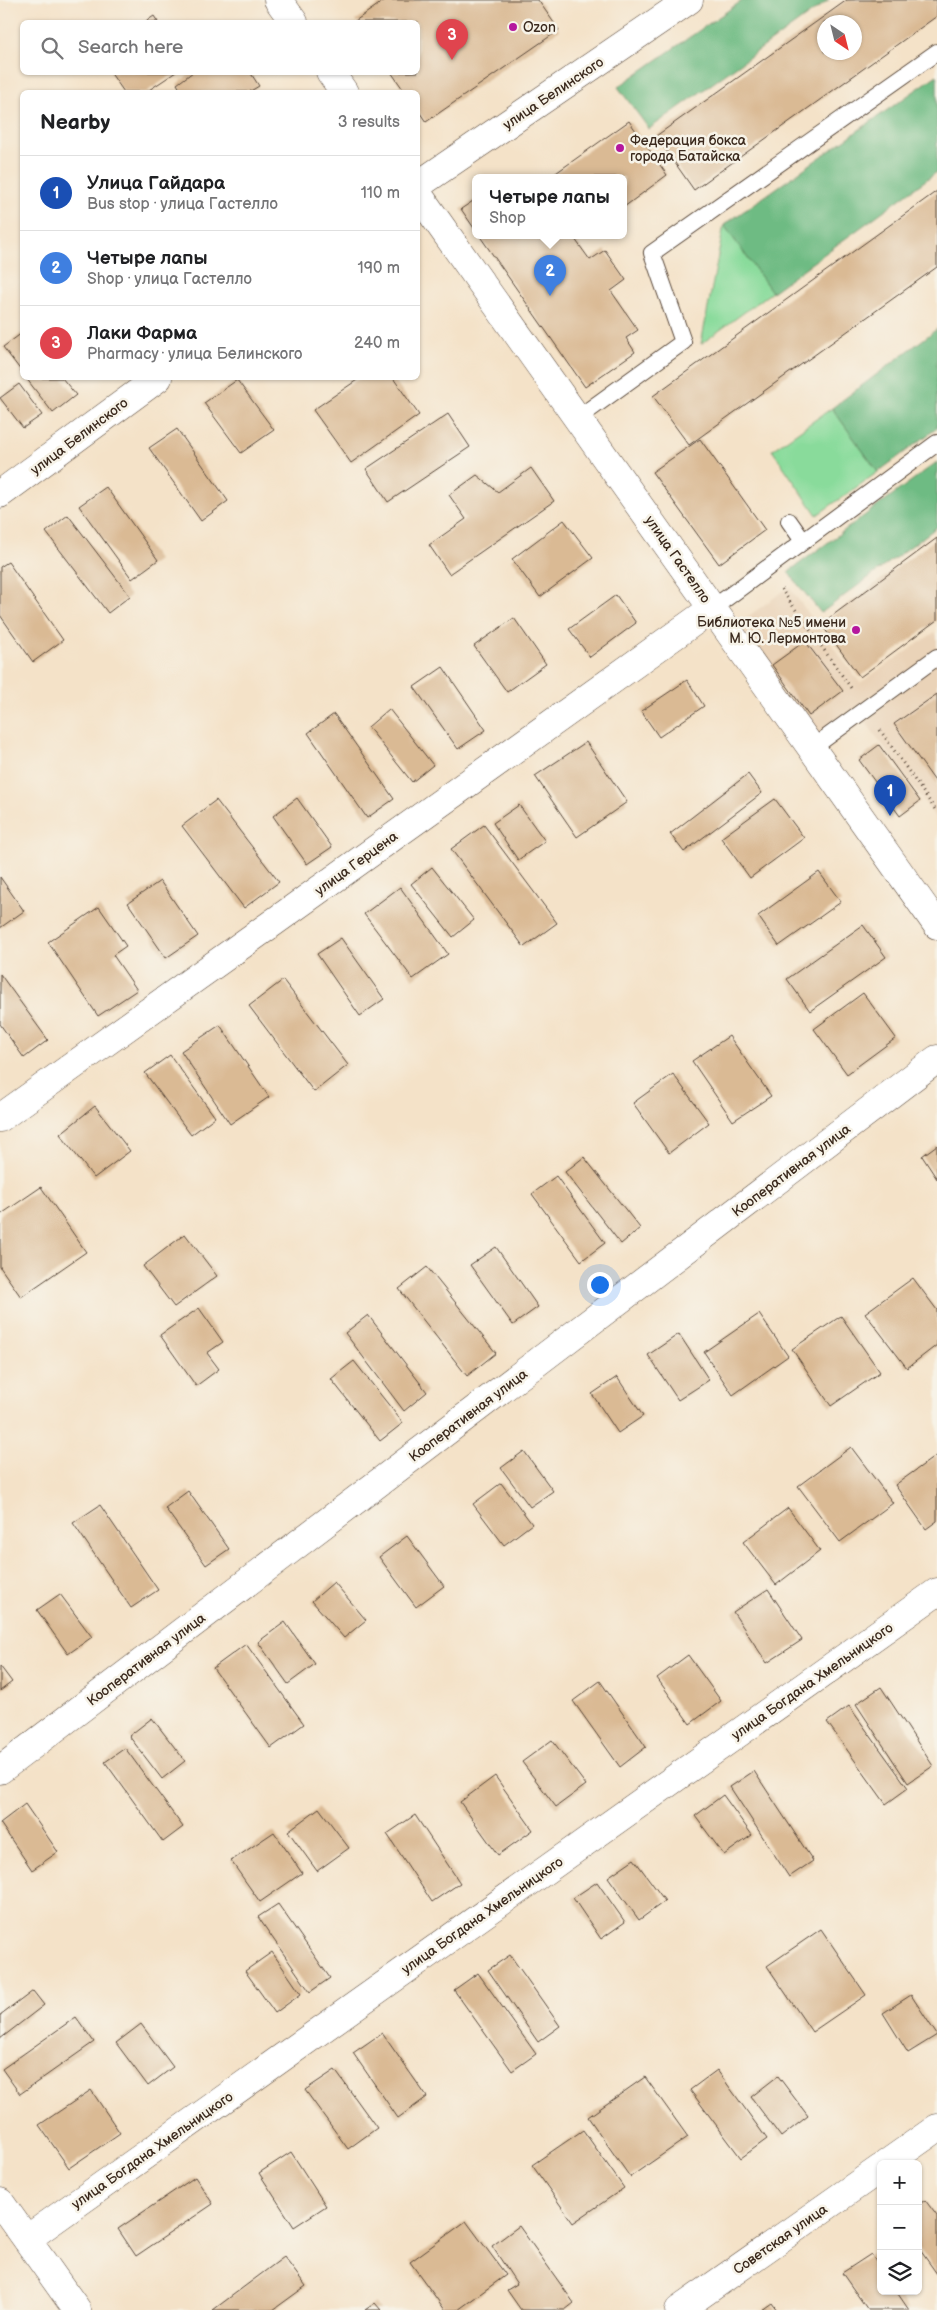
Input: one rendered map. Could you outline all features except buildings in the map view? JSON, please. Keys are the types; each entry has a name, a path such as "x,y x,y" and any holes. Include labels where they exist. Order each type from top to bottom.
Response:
{"street":[{"path":"278,0 293,20"},
{"name":"улица Белинского","path":"420,184 689,0"},
{"path":"332,75 343,90"},
{"name":"улица Гастелло","path":"420,197 937,925"},
{"name":"улица Белинского","path":"0,494 155,380"},
{"name":"улица Герцена","path":"0,1118 713,608"},
{"name":"Кооперативная улица","path":"0,1770 937,1060"},
{"name":"улица Богдана Хмельницкого","path":"27,2239 937,1592"},
{"path":"892,2160 937,2128"},
{"name":"Советская улица","path":"679,2310 877,2171"},
{"path":"0,2202 77,2310"}],"lane":[{"path":"578,418 683,342 652,253 937,52"},
{"path":"713,608 937,443"},
{"path":"789,521 803,541"},
{"path":"812,748 937,657"}],"shaded area":[{"path":"789,587 860,683 935,632 937,635 937,820 865,721 827,748 736,625"}],"green space":[{"path":"743,0 829,0 649,129 618,87"},
{"path":"937,75 937,172 772,292 724,225"},
{"path":"724,225 772,292 701,344"},
{"path":"937,329 937,428 878,472 832,408"},
{"path":"832,408 878,472 817,515 772,450"},
{"path":"937,462 937,527 821,613 788,572"}],"place":[{"name":"Ozon","path":"513,27"},
{"name":"Лаки Фарма","path":"452,60"},
{"name":"Федерация бокса города Батайска","path":"620,148"},
{"name":"Четыре лапы","path":"550,296"},
{"name":"Библиотека №5 имени М. Ю. Лермонтова","path":"856,630"},
{"name":"Улица Гайдара","path":"890,816"}]}
